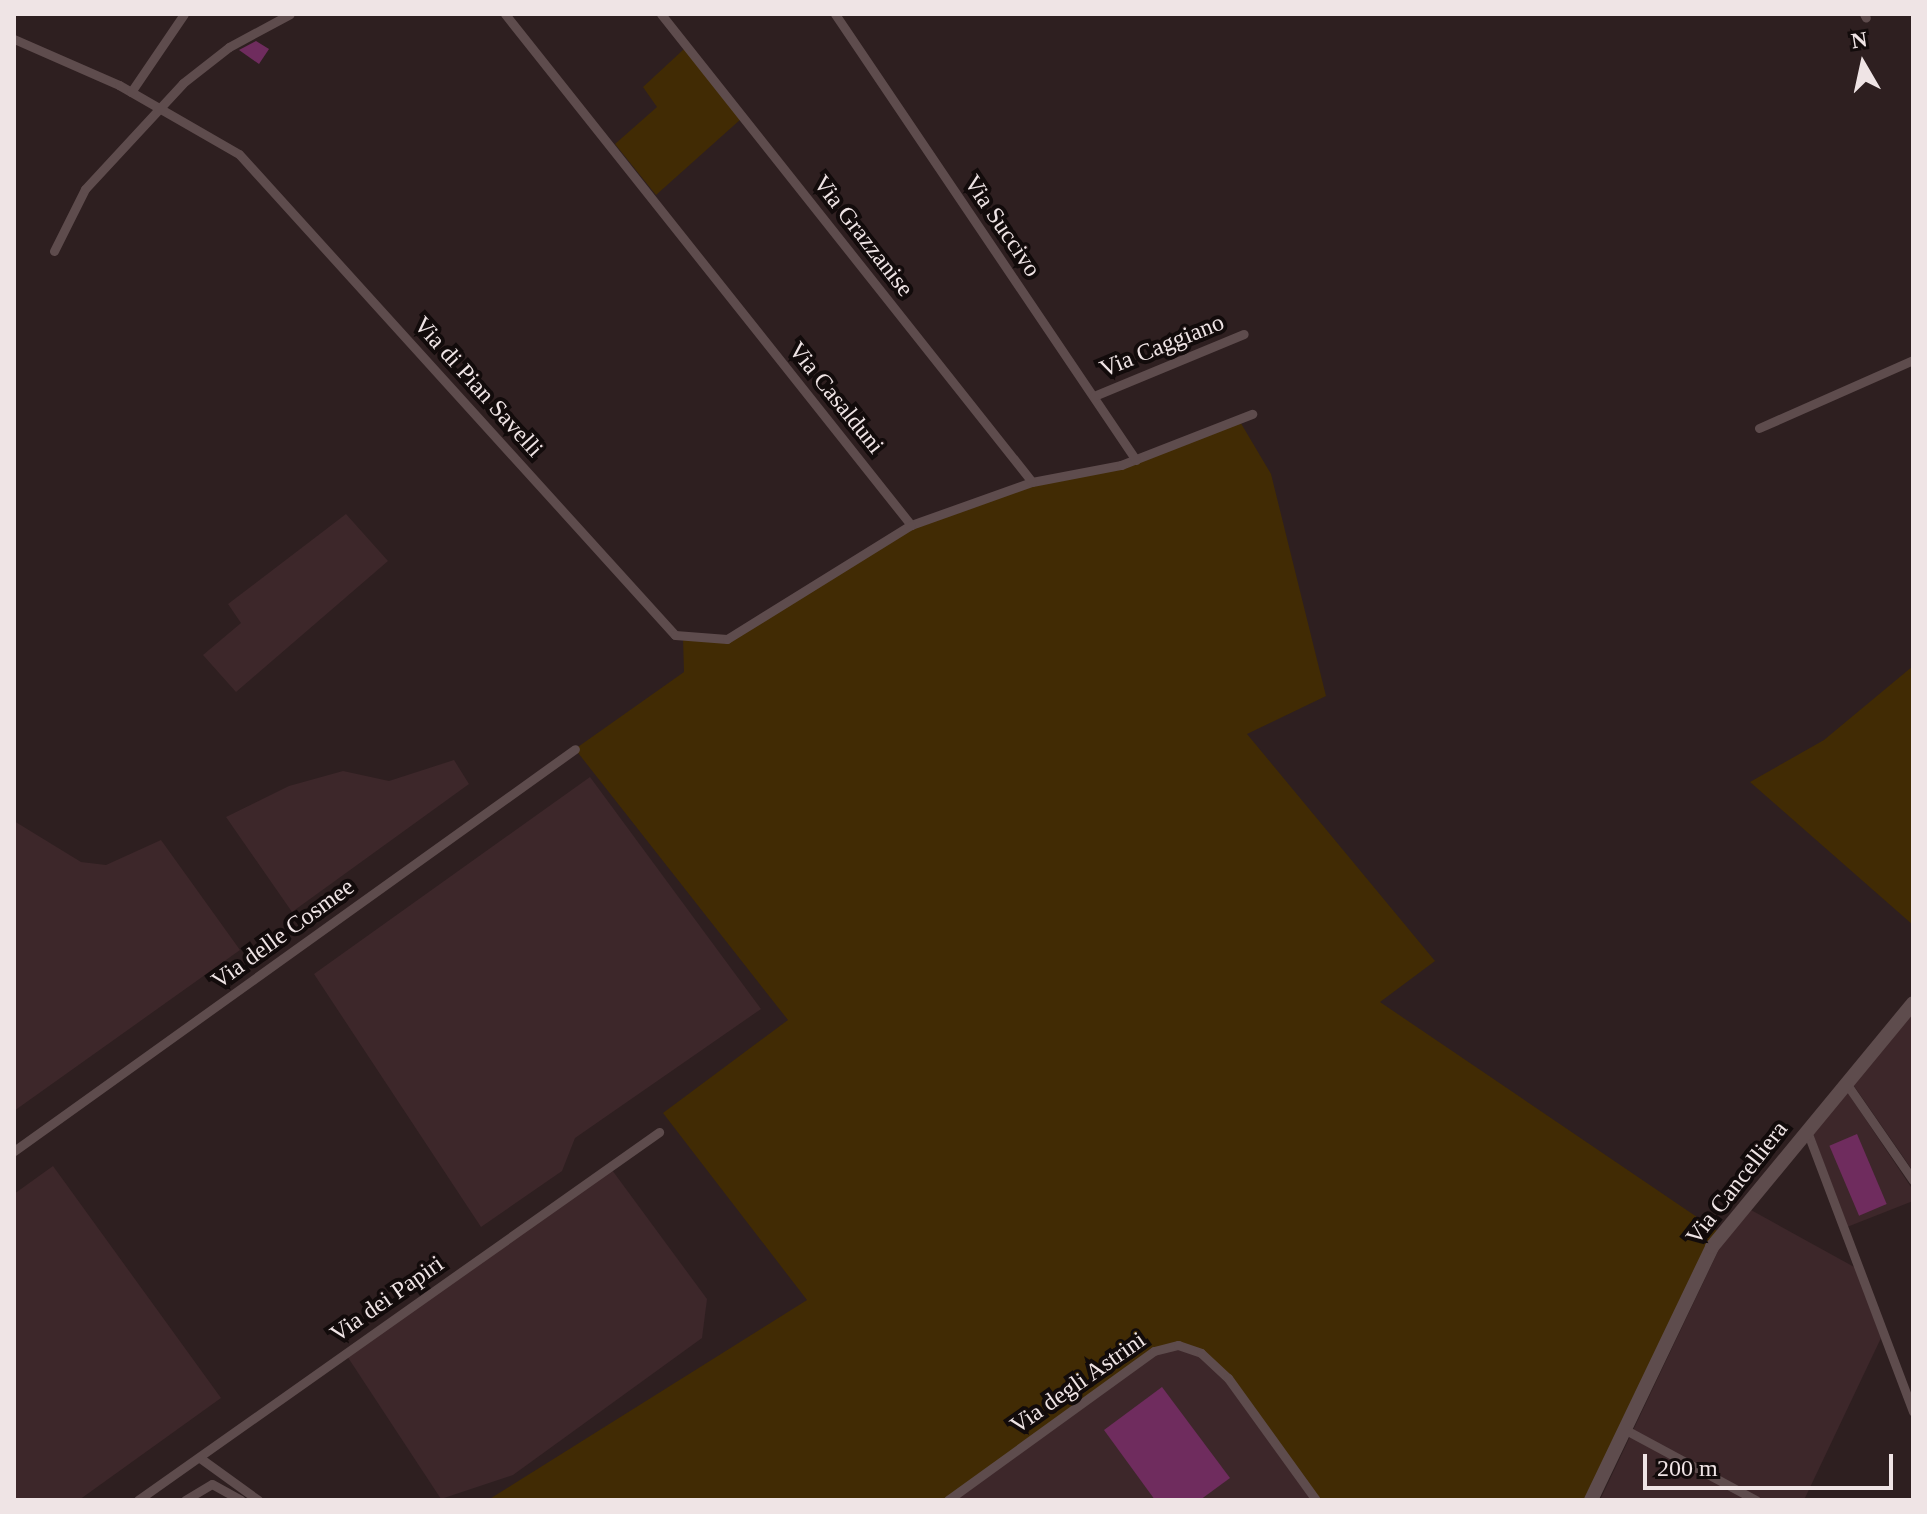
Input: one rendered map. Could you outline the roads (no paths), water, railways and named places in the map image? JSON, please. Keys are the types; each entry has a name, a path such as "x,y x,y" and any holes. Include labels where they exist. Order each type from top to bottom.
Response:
{"street":[{"path":"131,92 184,14"},
{"path":"54,251 85,189 159,108 220,53 290,14"},
{"name":"Via Casalduni","path":"505,14 911,525"},
{"name":"Via Grazzanise","path":"661,14 1032,482"},
{"name":"Via Succivo","path":"835,14 1136,460"},
{"name":"Via di Pian Savelli","path":"14,39 131,92 222,141 261,176 677,636 727,639 911,525"},
{"name":"Via Caggiano","path":"1094,396 1244,334"},
{"path":"1759,428 1913,360"},
{"path":"911,525 1032,482 1136,460 1252,414"},
{"name":"Via delle Cosmee","path":"14,1151 575,749"},
{"name":"Via Cancelliera","path":"1591,1500 1712,1247 1913,1003"},
{"path":"1846,1083 1913,1180"},
{"path":"1806,1130 1913,1412"},
{"name":"Via dei Papiri","path":"138,1500 659,1132"},
{"name":"Via degli Astrini","path":"948,1500 1154,1351 1178,1345 1201,1353 1228,1378 1316,1500"},
{"path":"1624,1429 1756,1500"},
{"path":"200,1458 258,1500"},
{"path":"185,1500 214,1484 241,1500"}]}
